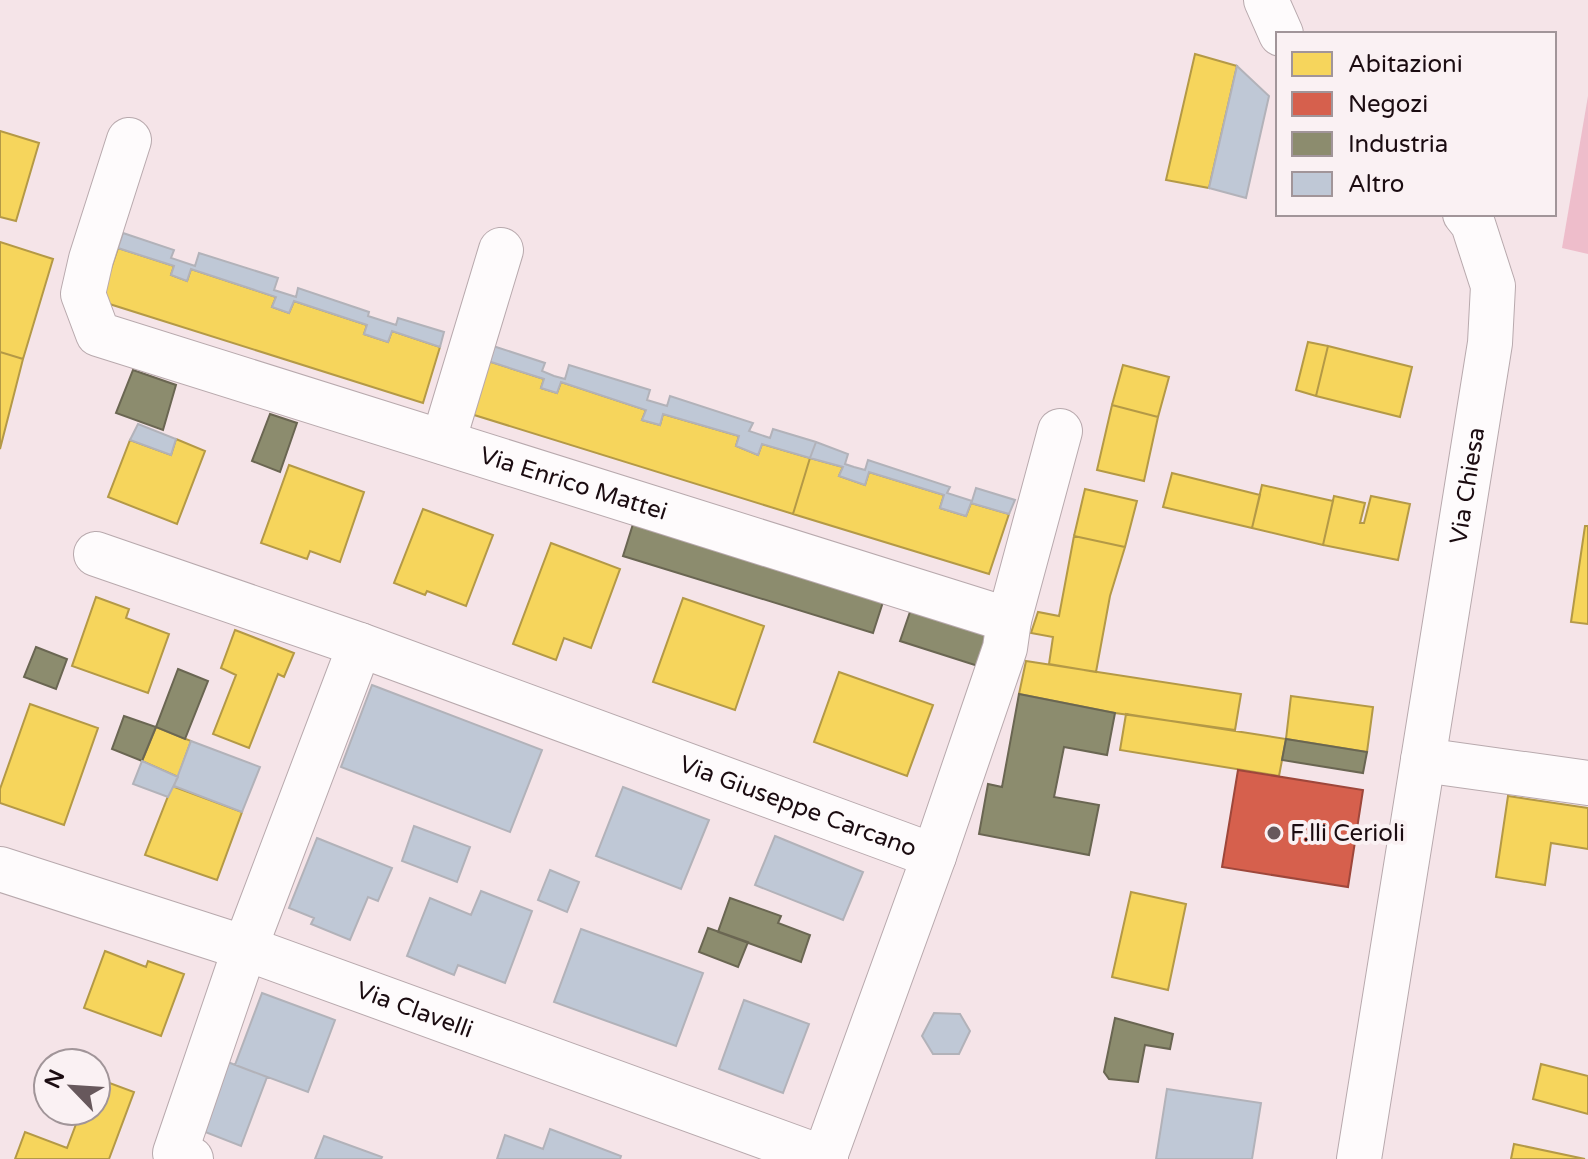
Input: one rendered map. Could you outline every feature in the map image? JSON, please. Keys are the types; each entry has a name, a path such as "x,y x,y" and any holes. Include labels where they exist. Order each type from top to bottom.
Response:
{"street":[{"path":"1266,0 1280,32"},
{"name":"Via Enrico Mattei","path":"129,140 83,294 98,334 1009,620"},
{"name":"Via Chiesa","path":"1359,1159 1490,343 1493,286 1473,224 1467,216"},
{"path":"443,442 501,250"},
{"path":"934,856 1005,648 1009,620 1060,431"},
{"name":"Via Giuseppe Carcano","path":"96,554 360,645 934,856 825,1159"},
{"path":"191,1159 175,1153 245,948 360,645"},
{"path":"1423,760 1588,783"},
{"name":"Via Clavelli","path":"0,869 245,948 825,1159"}],"shaded area":[{"path":"1588,96 1588,254 1562,248"}],"building: Abitazioni":[{"path":"1195,54 1237,66 1209,188 1166,180"},
{"path":"0,131 39,143 16,221 0,217"},
{"path":"0,242 53,259 23,359 0,352"},
{"path":"118,248 174,266 171,275 187,281 191,269 276,297 272,307 289,313 294,301 367,325 364,334 388,342 392,331 440,347 423,403 100,301"},
{"path":"1308,342 1328,346 1316,396 1296,390"},
{"path":"1328,346 1412,367 1400,417 1316,396"},
{"path":"0,352 23,359 0,449"},
{"path":"488,361 544,379 541,388 557,393 561,382 646,410 642,420 660,425 663,414 739,436 736,446 758,455 762,444 810,458 793,514 471,414"},
{"path":"1123,365 1169,377 1158,417 1112,405"},
{"path":"1112,405 1158,417 1144,481 1097,470"},
{"path":"176,439 205,451 177,524 108,497 130,440 171,455"},
{"path":"810,458 843,467 839,476 865,485 869,472 944,495 940,508 966,516 971,503 1009,514 989,574 793,514"},
{"path":"289,465 364,492 340,562 310,551 307,559 261,543"},
{"path":"1172,473 1260,495 1252,528 1163,507"},
{"path":"1262,485 1333,501 1323,545 1252,528"},
{"path":"1085,489 1137,501 1125,547 1074,536"},
{"path":"1334,496 1365,503 1360,523 1364,523 1371,496 1410,504 1398,560 1323,545"},
{"path":"423,509 493,535 466,606 427,591 425,595 394,583"},
{"path":"1585,526 1588,526 1588,624 1571,622"},
{"path":"1074,536 1125,547 1110,596 1096,672 1049,664 1053,637 1031,633 1038,612 1059,616"},
{"path":"551,543 620,569 591,648 564,638 556,660 513,644"},
{"path":"96,597 129,609 126,618 169,634 148,693 72,666"},
{"path":"683,598 764,626 735,710 653,682"},
{"path":"235,630 294,653 284,677 278,674 249,748 213,734 236,675 221,668"},
{"path":"1026,661 1241,694 1235,730 1115,713 1019,694"},
{"path":"839,672 933,705 907,776 814,742"},
{"path":"1291,696 1373,707 1367,752 1286,739"},
{"path":"30,704 98,728 64,825 0,803 0,789"},
{"path":"1126,714 1286,739 1279,776 1120,750"},
{"path":"156,727 191,741 178,777 142,761"},
{"path":"172,786 242,812 217,880 145,855"},
{"path":"1508,796 1588,808 1588,849 1551,843 1545,885 1496,877"},
{"path":"1131,892 1186,904 1168,990 1112,977"},
{"path":"105,951 146,967 148,961 184,974 161,1036 84,1008"},
{"path":"1541,1064 1588,1076 1588,1114 1533,1099"},
{"path":"112,1084 134,1092 109,1159 15,1159 25,1132 67,1148 75,1127 112,1127"},
{"path":"1514,1144 1585,1159 1511,1159"}],"building: Negozi":[{"path":"1238,770 1363,790 1348,887 1222,867"}],"building: Industria":[{"path":"133,370 176,385 163,430 116,413"},
{"path":"270,414 297,423 280,472 252,461"},
{"path":"633,524 883,602 873,633 623,556"},
{"path":"911,609 989,634 978,666 900,641"},
{"path":"36,647 67,659 56,689 24,677"},
{"path":"178,669 208,681 185,739 156,727"},
{"path":"1019,694 1115,713 1107,755 1064,747 1054,797 1099,805 1089,855 979,834 988,784 1002,787"},
{"path":"124,716 156,727 142,761 112,749"},
{"path":"1286,739 1367,752 1363,773 1282,760"},
{"path":"730,898 781,916 778,923 810,935 801,962 718,932"},
{"path":"708,928 748,942 738,967 699,952"},
{"path":"1115,1018 1173,1034 1170,1049 1145,1045 1138,1082 1109,1079 1104,1072"}],"building: Altro":[{"path":"1237,66 1269,96 1246,198 1209,188"},
{"path":"123,233 174,250 171,258 195,266 199,253 278,278 274,290 296,297 298,288 369,312 368,316 396,325 398,318 444,332 440,347 392,331 388,342 364,334 367,325 294,301 289,313 272,307 276,297 191,269 187,281 171,275 174,266 118,248"},
{"path":"493,346 545,363 542,371 554,376 565,379 569,365 650,390 647,400 667,406 670,396 753,423 749,431 770,438 773,429 816,442 810,458 762,444 758,455 736,446 739,436 663,414 660,425 642,420 646,410 561,382 557,393 541,388 544,379 488,361"},
{"path":"138,424 176,439 171,455 130,440"},
{"path":"816,442 848,454 845,464 854,467 865,470 868,460 950,487 947,493 972,501 976,488 1015,500 1009,514 971,503 966,516 940,508 944,495 869,472 865,485 839,476 843,467 810,458"},
{"path":"372,685 542,750 510,832 341,767"},
{"path":"191,741 260,767 242,812 174,786"},
{"path":"142,761 178,777 168,797 133,784"},
{"path":"623,787 709,820 681,889 596,856"},
{"path":"414,826 470,847 457,882 402,861"},
{"path":"775,836 863,872 843,920 755,885"},
{"path":"317,838 392,868 378,901 368,897 350,940 311,924 314,918 289,908"},
{"path":"550,870 579,882 567,912 538,900"},
{"path":"481,891 532,911 505,983 458,965 454,975 407,956 430,898 471,915"},
{"path":"581,929 703,973 676,1046 554,1002"},
{"path":"262,993 335,1020 308,1092 235,1065"},
{"path":"744,1000 809,1024 783,1093 719,1069"},
{"path":"934,1013 960,1014 970,1031 959,1054 933,1054 922,1036"},
{"path":"225,1061 267,1077 241,1146 200,1130"},
{"path":"1167,1089 1261,1103 1252,1159 1156,1159"},
{"path":"550,1129 621,1156 620,1159 497,1159 505,1135 543,1149"},
{"path":"324,1136 382,1157 315,1159"}],"place":[{"name":"F.lli Cerioli","path":"1274,833"}]}
